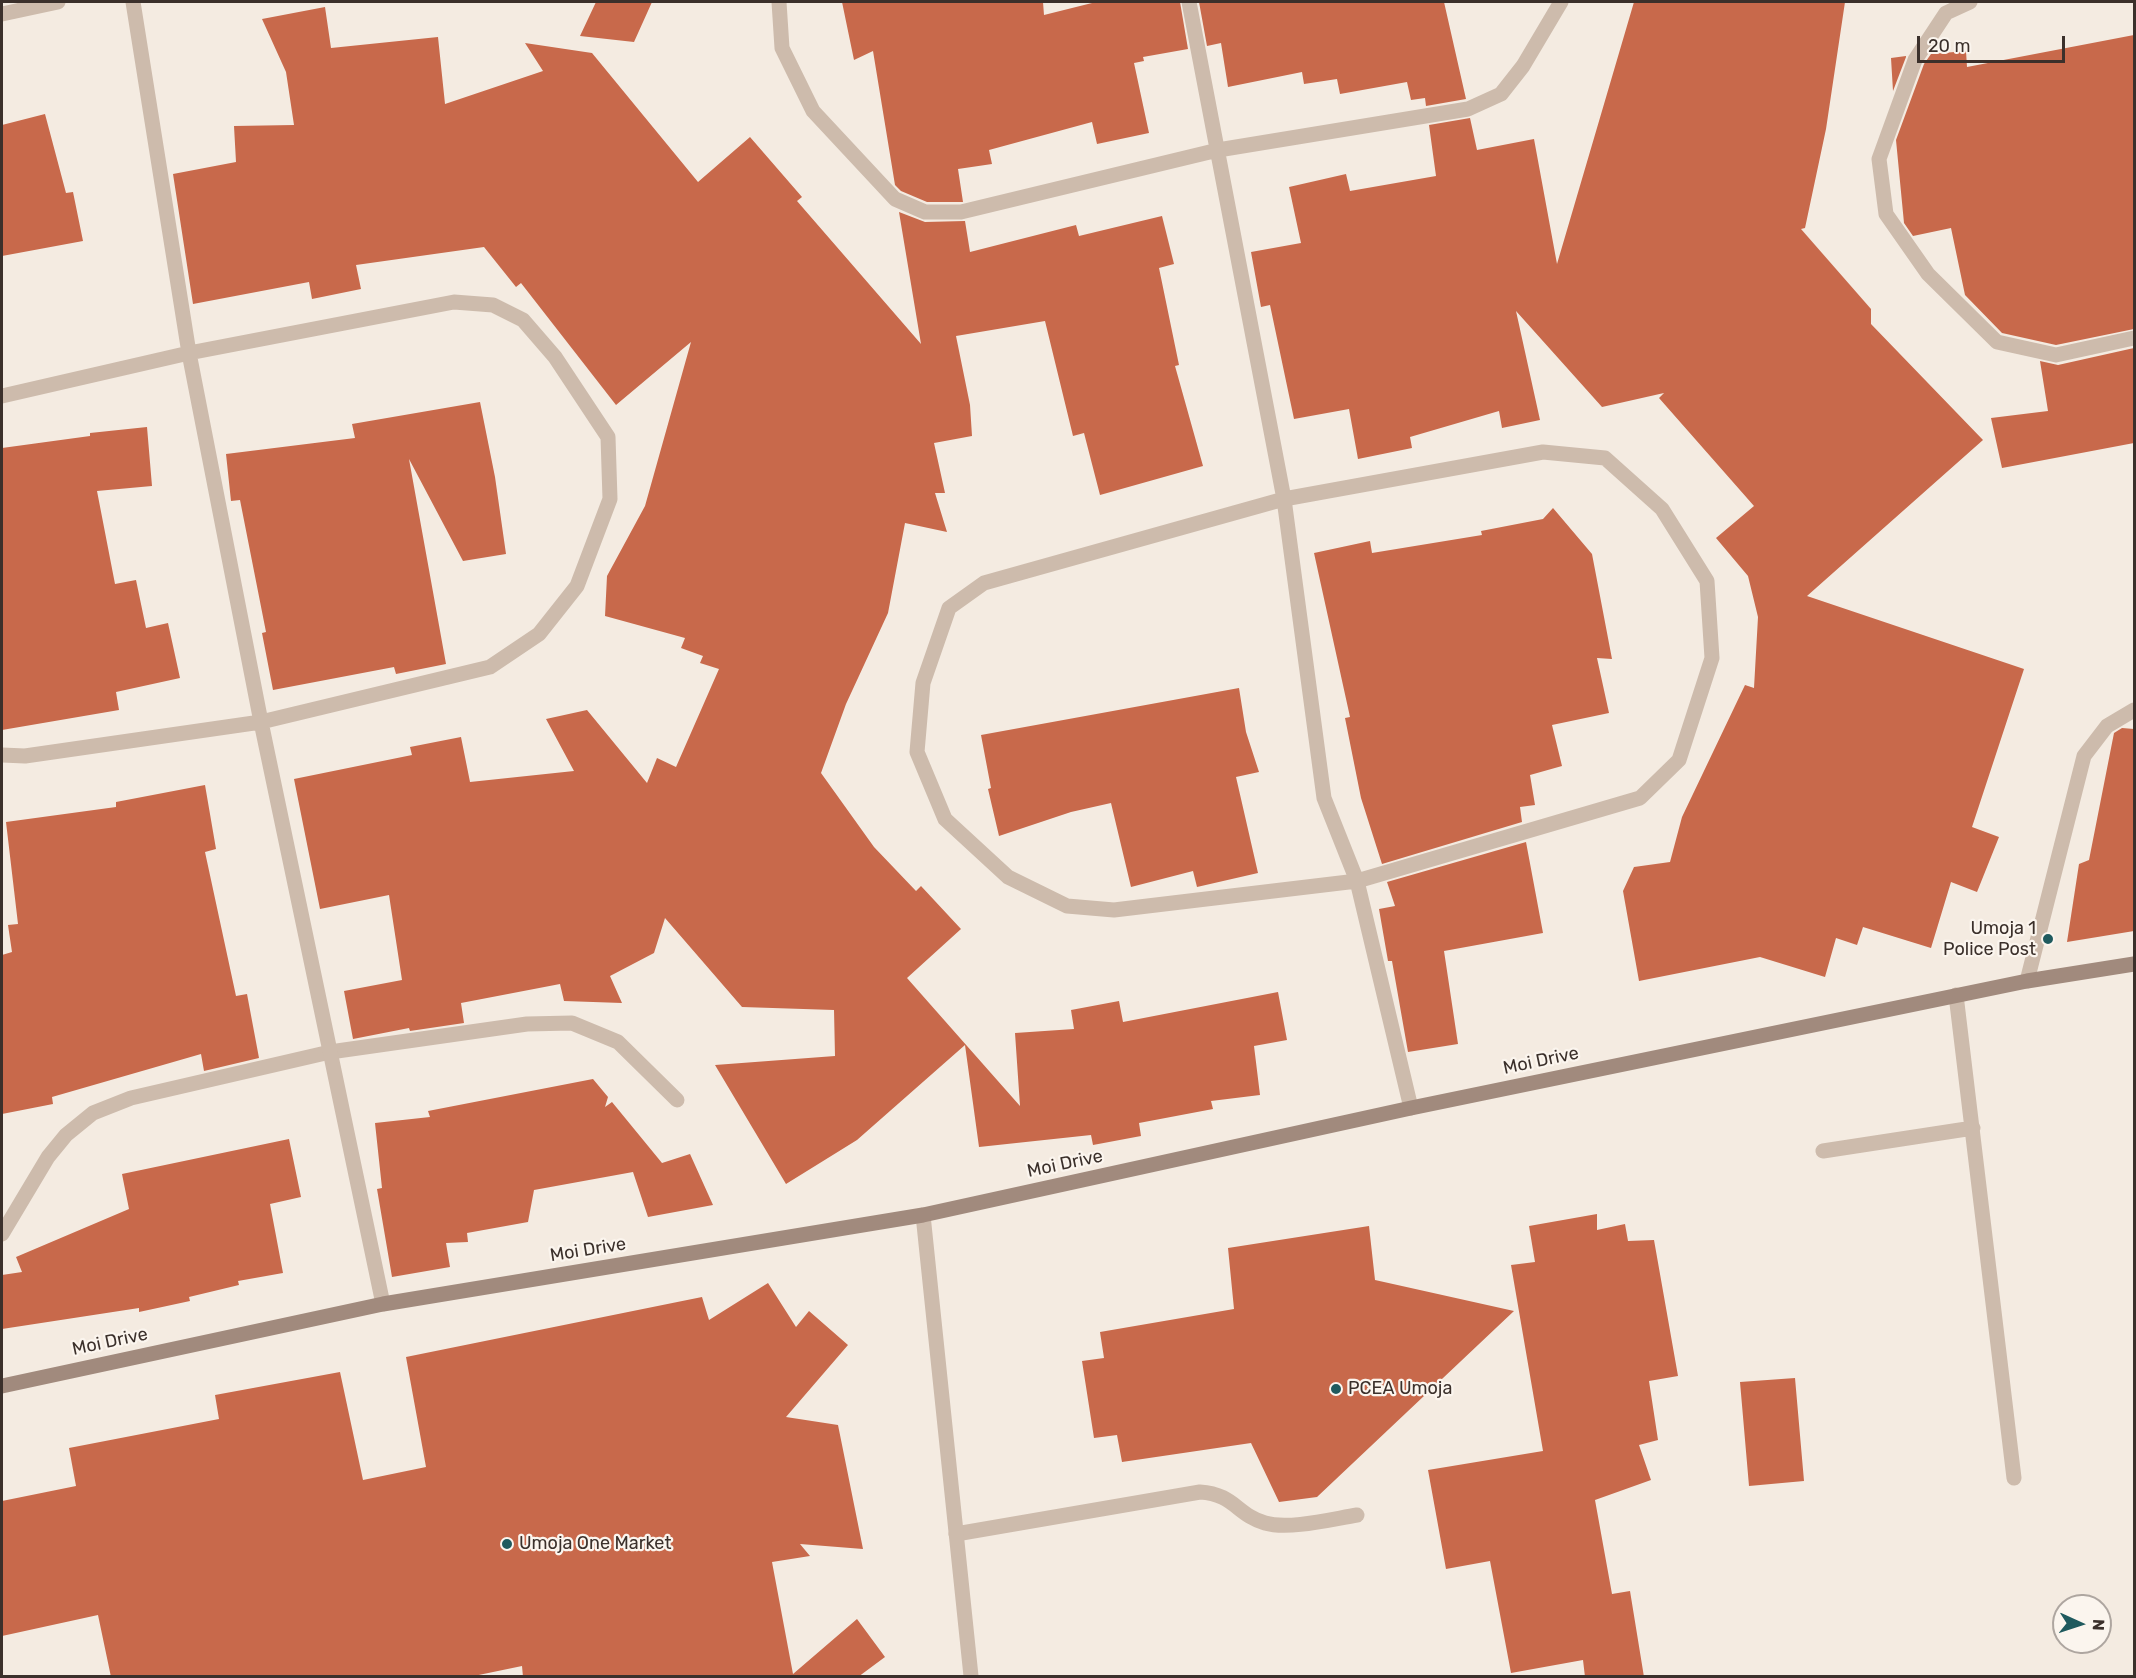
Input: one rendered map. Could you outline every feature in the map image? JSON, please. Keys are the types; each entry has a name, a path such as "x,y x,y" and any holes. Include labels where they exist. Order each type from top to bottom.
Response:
{"street":[{"path":"2,14 58,2"},
{"path":"133,2 189,353 261,722 383,1304"},
{"path":"779,2 782,48 813,111 895,199 925,212 961,212 1218,150 1468,109 1502,94 1523,66 1561,2"},
{"path":"1189,2 1284,499 1324,798 1357,881 1411,1108"},
{"path":"1970,2 1946,13 1915,60 1879,159 1886,214 1928,274 1997,342 2056,355 2134,338"},
{"path":"2,396 189,353 454,302 493,305 523,320 555,357 608,437 610,499 577,586 539,634 490,668 261,722 26,756 2,755"},
{"path":"1543,452 1605,458 1662,508 1707,581 1712,658 1679,760 1640,798 1357,881 1114,910 1067,906 1008,877 945,819 917,752 923,683 949,608 984,583 1284,499 1543,452"},
{"path":"2027,981 2084,756 2107,726 2134,710"},
{"name":"Moi Drive","path":"2,1386 383,1304 923,1215 1411,1108 1956,995 2134,964"},
{"path":"1956,995 2014,1478"},
{"path":"2,1234 48,1157 66,1135 93,1113 131,1098 330,1052 527,1024 572,1023 618,1042 677,1100"},
{"path":"1823,1151 1973,1128"},
{"path":"923,1215 971,1677"},
{"path":"956,1534 1200,1492 1227,1497 1247,1515 1266,1524 1287,1525 1357,1515"}],"building":[{"path":"596,2 652,2 634,42 580,36"},
{"path":"842,2 1043,2 1044,15 1096,2 1180,2 1188,49 1143,57 1144,61 1134,63 1149,133 1097,144 1092,122 989,150 992,164 958,169 963,202 927,202 901,191 895,185 873,51 854,60"},
{"path":"1199,2 1444,2 1466,99 1426,106 1425,98 1411,100 1407,82 1340,94 1337,79 1304,84 1302,72 1228,87 1221,43 1207,46"},
{"path":"1634,2 1845,2 1826,129 1805,228 1801,229 1871,309 1871,324 1983,440 1807,596 2024,669 1972,827 1999,837 1977,892 1951,882 1931,948 1863,927 1857,945 1836,938 1825,977 1760,957 1639,981 1623,891 1634,867 1670,862 1682,817 1745,685 1754,688 1758,617 1748,576 1716,538 1754,506 1659,398 1664,393 1602,407 1516,311 1540,420 1502,428 1499,411 1410,437 1412,448 1358,459 1349,409 1294,419 1270,305 1261,307 1251,252 1301,243 1289,187 1346,174 1350,191 1436,176 1429,125 1470,118 1477,150 1534,139 1557,264"},
{"path":"325,7 331,48 438,37 445,104 543,71 525,43 592,53 698,182 750,137 802,197 797,201 921,344 899,212 925,222 965,221 970,252 1076,225 1079,236 1162,216 1174,264 1159,268 1179,365 1175,366 1203,466 1100,495 1084,433 1073,436 1045,321 956,336 970,405 972,436 934,443 945,493 935,493 947,532 905,523 888,613 846,704 821,773 874,847 916,891 921,886 961,929 907,978 1020,1106 1015,1033 1074,1029 1071,1010 1119,1001 1123,1022 1278,992 1287,1040 1254,1046 1260,1095 1211,1101 1213,1109 1139,1123 1141,1136 1093,1145 1091,1135 979,1147 965,1045 857,1140 786,1184 715,1065 835,1056 834,1010 742,1007 665,918 654,953 610,976 622,1003 564,1001 560,984 461,1003 464,1023 410,1031 409,1028 353,1039 344,991 402,980 389,895 320,909 294,779 412,755 410,747 461,737 470,782 574,771 546,719 587,710 647,783 657,758 676,767 719,669 700,663 703,656 681,648 685,638 605,616 607,576 645,506 691,342 616,405 521,283 516,287 484,247 356,265 361,289 312,299 309,282 193,304 173,174 236,162 234,126 294,125 286,72 262,19"},
{"path":"2134,35 2134,329 2056,345 2002,333 1965,295 1951,228 1913,236 1904,223 1896,140 1924,64 1931,54 1966,51 1967,67"},
{"path":"1906,57 1893,91 1891,58"},
{"path":"45,114 66,193 73,192 83,241 2,256 2,125"},
{"path":"2134,348 2134,443 2002,468 1991,418 2048,411 2040,361 2058,365"},
{"path":"480,402 495,477 506,554 463,561 409,459 446,664 396,674 394,667 273,690 262,633 266,632 240,500 231,501 226,454 355,438 352,424"},
{"path":"147,427 152,486 97,491 115,584 136,580 146,628 168,623 180,678 116,692 119,710 2,730 2,448 90,436 90,433"},
{"path":"1553,508 1592,554 1612,659 1597,658 1609,713 1552,725 1562,766 1530,775 1535,805 1520,807 1522,822 1382,864 1361,798 1345,718 1350,717 1314,553 1370,541 1372,553 1482,535 1481,531 1543,519"},
{"path":"1239,688 1246,732 1259,772 1236,777 1258,873 1197,887 1193,871 1131,887 1111,803 1071,812 999,836 988,789 991,788 981,735"},
{"path":"2122,728 2134,729 2134,931 2067,942 2079,864 2089,860 2114,733"},
{"path":"205,785 216,849 205,852 236,996 247,994 259,1058 204,1071 201,1054 52,1097 53,1104 2,1114 2,955 12,952 8,925 18,924 6,822 116,807 116,802"},
{"path":"1526,842 1543,933 1444,951 1458,1044 1408,1052 1392,961 1388,961 1379,909 1395,906 1387,882"},
{"path":"593,1079 608,1097 605,1107 612,1102 662,1163 690,1154 713,1205 648,1217 633,1172 534,1190 528,1222 467,1233 468,1242 446,1243 450,1267 392,1277 377,1189 382,1188 375,1123 430,1117 428,1111"},
{"path":"289,1139 301,1197 270,1204 283,1273 238,1281 239,1285 189,1297 190,1301 139,1312 139,1308 2,1329 2,1275 22,1272 16,1257 129,1209 122,1174"},
{"path":"1597,1214 1597,1230 1625,1224 1628,1241 1654,1240 1678,1376 1649,1381 1658,1440 1639,1445 1651,1480 1595,1500 1612,1594 1630,1591 1644,1677 1585,1677 1583,1660 1511,1673 1490,1561 1446,1569 1428,1470 1543,1451 1511,1265 1535,1262 1529,1226"},
{"path":"1369,1226 1375,1280 1514,1311 1317,1497 1279,1502 1251,1443 1122,1462 1117,1435 1094,1438 1082,1361 1104,1358 1100,1332 1234,1309 1228,1248"},
{"name":"Umoja One Market","path":"768,1283 796,1327 809,1311 848,1345 786,1417 838,1425 863,1549 800,1544 810,1556 772,1562 793,1674 857,1619 885,1657 858,1677 523,1677 522,1666 469,1677 111,1677 98,1615 2,1636 2,1501 76,1486 69,1448 219,1419 215,1395 340,1372 363,1480 426,1467 406,1357 702,1297 709,1320"},
{"path":"1795,1378 1804,1481 1749,1486 1740,1382"}],"place":[{"name":"Umoja 1 Police Post","path":"2048,939"},
{"name":"PCEA Umoja","path":"1336,1389"},
{"name":"Umoja One Market","path":"507,1544"}]}
